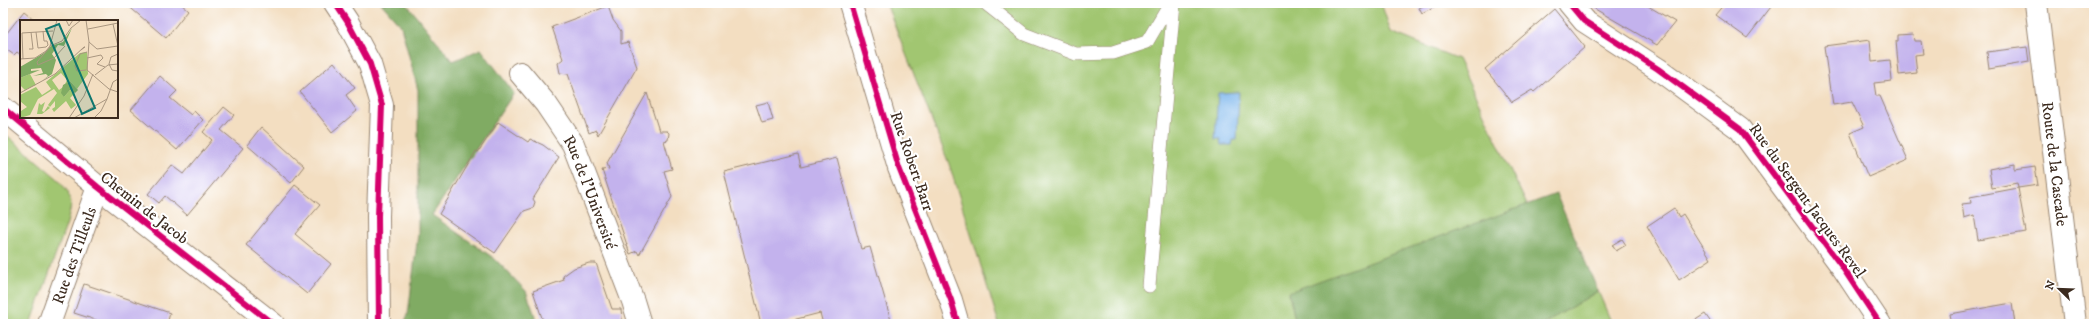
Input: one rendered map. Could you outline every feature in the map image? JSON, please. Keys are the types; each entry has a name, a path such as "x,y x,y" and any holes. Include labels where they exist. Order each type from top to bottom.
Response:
{"street":[{"path":"335,3 347,21 370,64 382,105 378,216 379,324"},
{"name":"Rue Robert Barr","path":"850,3 899,168 951,300 958,324"},
{"name":"Rue du Sergent Jacques Revel","path":"1569,3 1584,21 1658,69 1740,129 1843,268 1880,324"},
{"name":"Route de la Cascade","path":"2036,3 2075,324"},
{"name":"Rue de l'Université","path":"520,73 546,104 573,144 633,301 640,324"},
{"name":"Chemin de Jacob","path":"3,108 98,187 273,324"},
{"name":"Rue des Tilleuls","path":"49,324 98,187"}],"lane":[{"path":"985,3 1024,34 1076,54 1113,53 1147,42 1170,3"},
{"path":"1149,286 1174,3"}],"green space":[{"path":"381,3 406,3 453,61 481,49 514,93 432,215 495,259 526,291 538,324 404,324 408,314 418,234 418,90 401,26"},
{"path":"886,3 1381,3 1391,32 1458,59 1527,205 1289,293 1296,324 999,324 949,164"},
{"path":"3,132 58,179 68,192 71,206 67,223 31,324 3,324"},
{"path":"1556,194 1598,291 1543,324 1296,324 1289,292"},
{"path":"1598,291 1612,324 1543,324"}],"water":[{"path":"1239,92 1237,140 1233,140 1232,145 1221,145 1220,139 1215,139 1218,93"}],"building":[{"path":"180,3 188,10 166,38 126,4"},
{"path":"1422,3 1443,3 1422,14 1419,8 1423,6"},
{"path":"1589,3 1643,3 1675,22 1657,45 1595,9"},
{"path":"1725,3 1774,3 1747,38 1715,15"},
{"path":"608,6 613,20 621,31 621,44 628,42 637,67 598,135 596,130 589,133 568,74 560,73 558,63 563,59 552,27"},
{"path":"1554,9 1585,47 1534,92 1532,90 1512,102 1485,69"},
{"path":"24,11 35,20 20,20 20,54 17,52 14,55 3,47 3,38"},
{"path":"1913,34 1914,41 1921,41 1923,54 1915,55 1917,73 1899,75 1896,41 1898,41 1898,35"},
{"path":"1870,40 1872,62 1890,60 1892,81 1874,83 1876,96 1880,96 1908,160 1868,177 1850,133 1864,127 1852,102 1833,105 1824,46"},
{"path":"2027,47 2029,62 1989,69 1987,52"},
{"path":"334,62 355,88 346,95 357,111 332,132 300,92"},
{"path":"160,76 177,91 170,98 191,115 194,111 203,120 177,150 131,110"},
{"path":"647,93 659,131 667,131 669,133 668,140 664,141 672,169 664,171 672,197 639,255 637,251 630,254 602,170 609,169 607,163"},
{"path":"768,102 773,120 762,123 756,105"},
{"path":"224,107 234,115 221,130 243,148 187,215 165,196 159,203 148,194 172,165 184,174 212,140 203,132"},
{"path":"498,122 528,142 530,139 543,145 559,157 533,199 535,202 533,208 524,211 495,253 439,214 476,151 478,152"},
{"path":"261,127 304,166 291,183 247,145"},
{"path":"798,154 801,167 837,158 861,249 870,247 892,324 823,324 820,313 777,324 761,324 724,172"},
{"path":"2015,164 2015,170 2035,167 2038,185 2018,188 2017,183 1992,188 1989,169"},
{"path":"295,185 320,205 295,234 331,264 307,294 246,245"},
{"path":"2018,188 2026,232 1978,240 1974,215 1964,218 1962,204 1971,203 1970,197"},
{"path":"1674,208 1679,217 1683,214 1711,259 1679,280 1647,226"},
{"path":"1622,239 1626,245 1616,251 1612,245"},
{"path":"589,263 596,263 612,309 621,309 622,319 617,324 544,324 533,291 564,280 563,276 574,268"},
{"path":"84,284 170,313 167,324 102,324 102,322 74,313"},
{"path":"2012,303 2015,324 1952,324 1950,314"},
{"path":"1705,314 1712,324 1689,324"}],"cycle path":[{"path":"335,3 347,21 370,64 382,105 378,216 379,324"},
{"path":"850,3 899,168 951,300 958,324"},
{"path":"1569,3 1584,21 1658,69 1740,129 1843,268 1880,324"},
{"path":"3,108 98,187 273,324"}]}
